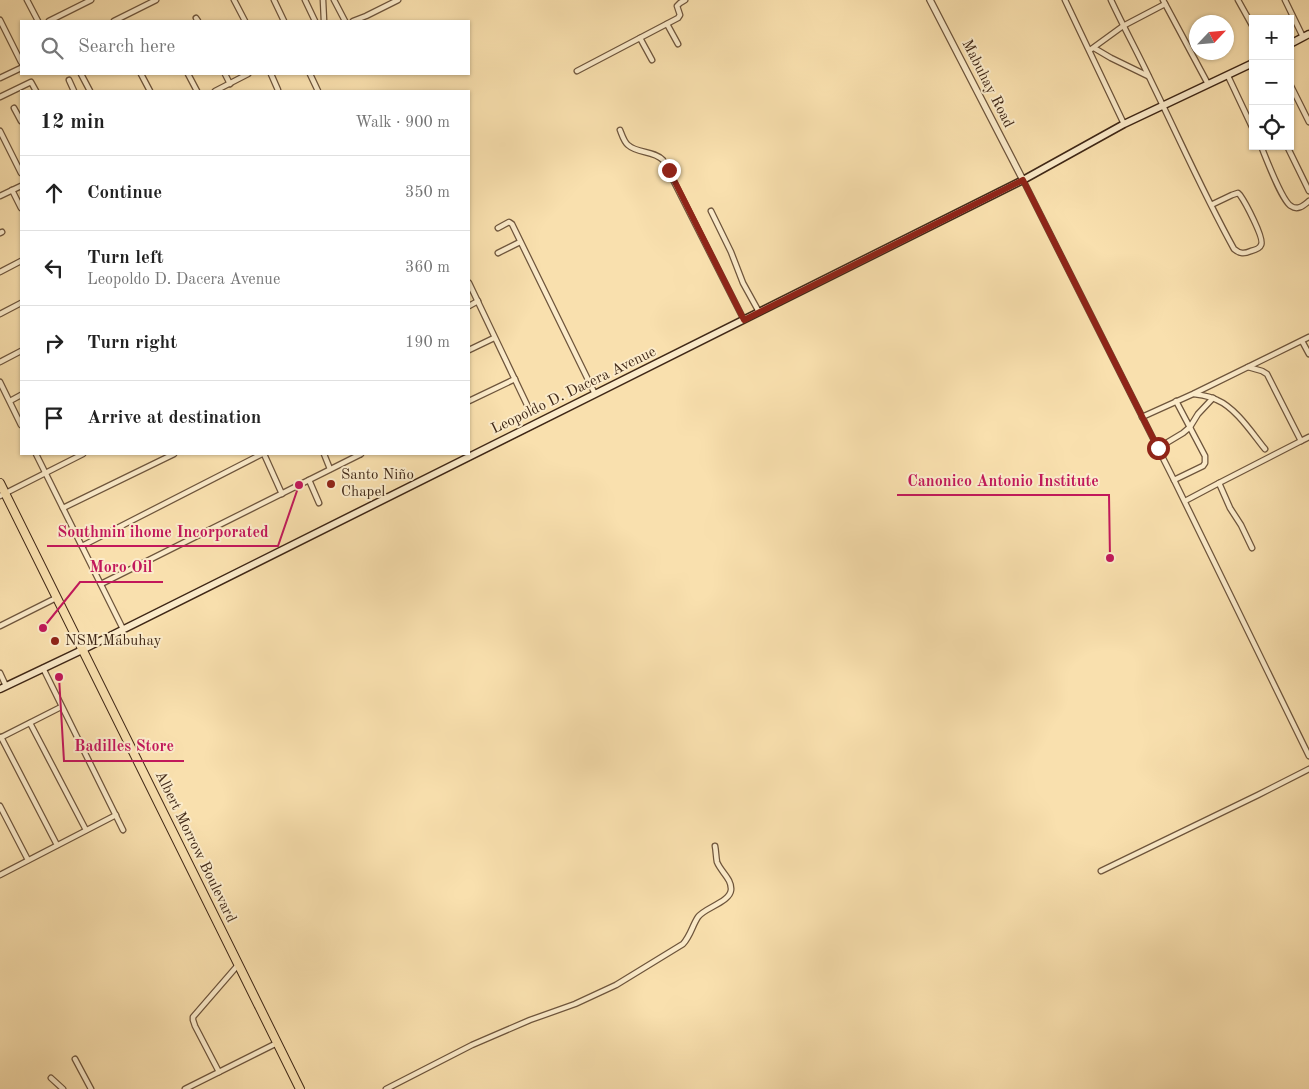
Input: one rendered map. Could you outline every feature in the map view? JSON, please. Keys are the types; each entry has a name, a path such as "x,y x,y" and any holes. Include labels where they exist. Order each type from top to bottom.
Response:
{"highway":[{"name":"Albert Morrow Boulevard","path":"0,483 2,495 56,598 300,1089"}],"main road":[{"path":"1294,42 1306,36"},
{"name":"Leopoldo D. Dacera Avenue","path":"3,687 82,650 1023,180 1124,124 1249,65"}],"street":[{"path":"28,0 38,20"},
{"path":"51,20 91,0"},
{"path":"116,20 156,0"},
{"path":"234,0 244,20"},
{"path":"274,0 284,20"},
{"path":"304,0 314,20"},
{"path":"323,0 324,20"},
{"path":"334,0 344,20"},
{"path":"356,20 398,0"},
{"path":"577,71 680,17 677,6 686,0"},
{"name":"Mabuhay Road","path":"930,0 1023,180"},
{"path":"1065,0 1092,49 1124,124"},
{"path":"1111,0 1162,106 1211,205 1230,243 1236,251 1243,254 1262,245 1262,237 1238,193 1211,205"},
{"path":"1238,0 1249,20"},
{"path":"1285,0 1306,36"},
{"path":"1092,49 1123,26 1164,2 1208,84"},
{"path":"0,20 20,60"},
{"path":"667,24 678,44"},
{"path":"640,38 652,60"},
{"path":"1092,49 1149,77"},
{"path":"0,78 20,68"},
{"path":"82,75 89,90"},
{"path":"142,75 149,90"},
{"path":"189,75 196,90"},
{"path":"226,75 230,84"},
{"path":"217,90 246,75"},
{"path":"271,75 278,90"},
{"path":"310,75 318,90"},
{"path":"1228,76 1249,121"},
{"path":"68,80 73,90"},
{"path":"0,98 31,82 35,90"},
{"path":"1294,92 1309,122"},
{"path":"14,108 20,120"},
{"path":"620,130 629,146 642,151 652,152 659,155 663,160 744,320"},
{"path":"0,131 20,171"},
{"path":"1263,150 1290,205 1298,208 1309,202"},
{"path":"1289,150 1309,191"},
{"path":"1023,180 1185,500 1309,756"},
{"path":"0,196 20,186"},
{"path":"12,190 20,206"},
{"path":"711,211 731,252 743,283 759,312"},
{"path":"498,228 510,222 595,394"},
{"path":"498,253 520,242"},
{"path":"0,272 20,262"},
{"path":"470,285 529,409"},
{"path":"470,305 478,301"},
{"path":"0,314 20,304"},
{"path":"1142,417 1193,394 1309,336"},
{"path":"470,350 494,338"},
{"path":"1302,341 1309,354"},
{"path":"0,362 20,352"},
{"path":"1248,367 1264,372 1269,377 1301,441"},
{"path":"470,401 515,379"},
{"path":"0,382 20,422"},
{"path":"1193,394 1213,398 1223,403 1237,414 1265,449"},
{"path":"10,401 20,396"},
{"path":"1158,448 1190,428 1198,414 1213,398"},
{"path":"1174,480 1203,466 1205,463 1205,456 1176,402"},
{"path":"1185,500 1309,437"},
{"path":"36,455 123,629"},
{"path":"2,495 81,455"},
{"path":"63,508 172,455"},
{"path":"82,546 261,455"},
{"path":"263,455 282,494"},
{"path":"324,455 330,469"},
{"path":"101,584 359,455"},
{"path":"309,480 319,503"},
{"path":"1219,483 1230,508 1252,548"},
{"path":"0,626 56,598"},
{"path":"43,668 123,830"},
{"path":"0,673 3,687"},
{"path":"57,845 0,738 61,707"},
{"path":"30,722 86,830"},
{"path":"1101,871 1309,769"},
{"path":"0,806 28,860"},
{"path":"0,875 116,816"},
{"path":"386,1089 472,1044 575,1004 616,985 683,944 690,935 699,915 721,902 730,894 730,883 717,862 715,846"},
{"path":"219,1072 195,1026 193,1017 238,965"},
{"path":"185,1089 277,1043"},
{"path":"76,1059 91,1089"},
{"path":"51,1078 63,1089"}],"place":[{"name":"Santo Niño Chapel","path":"331,484"},
{"name":"Southmin ihome Incorporated","path":"299,485"},
{"name":"Canonico Antonio Institute","path":"1110,558"},
{"name":"Moro Oil","path":"43,628"},
{"name":"NSM Mabuhay","path":"55,641"},
{"name":"Badilles Store","path":"59,677"}],"route":[{"path":"669,170 744,320 1023,180 1158,448"}]}
